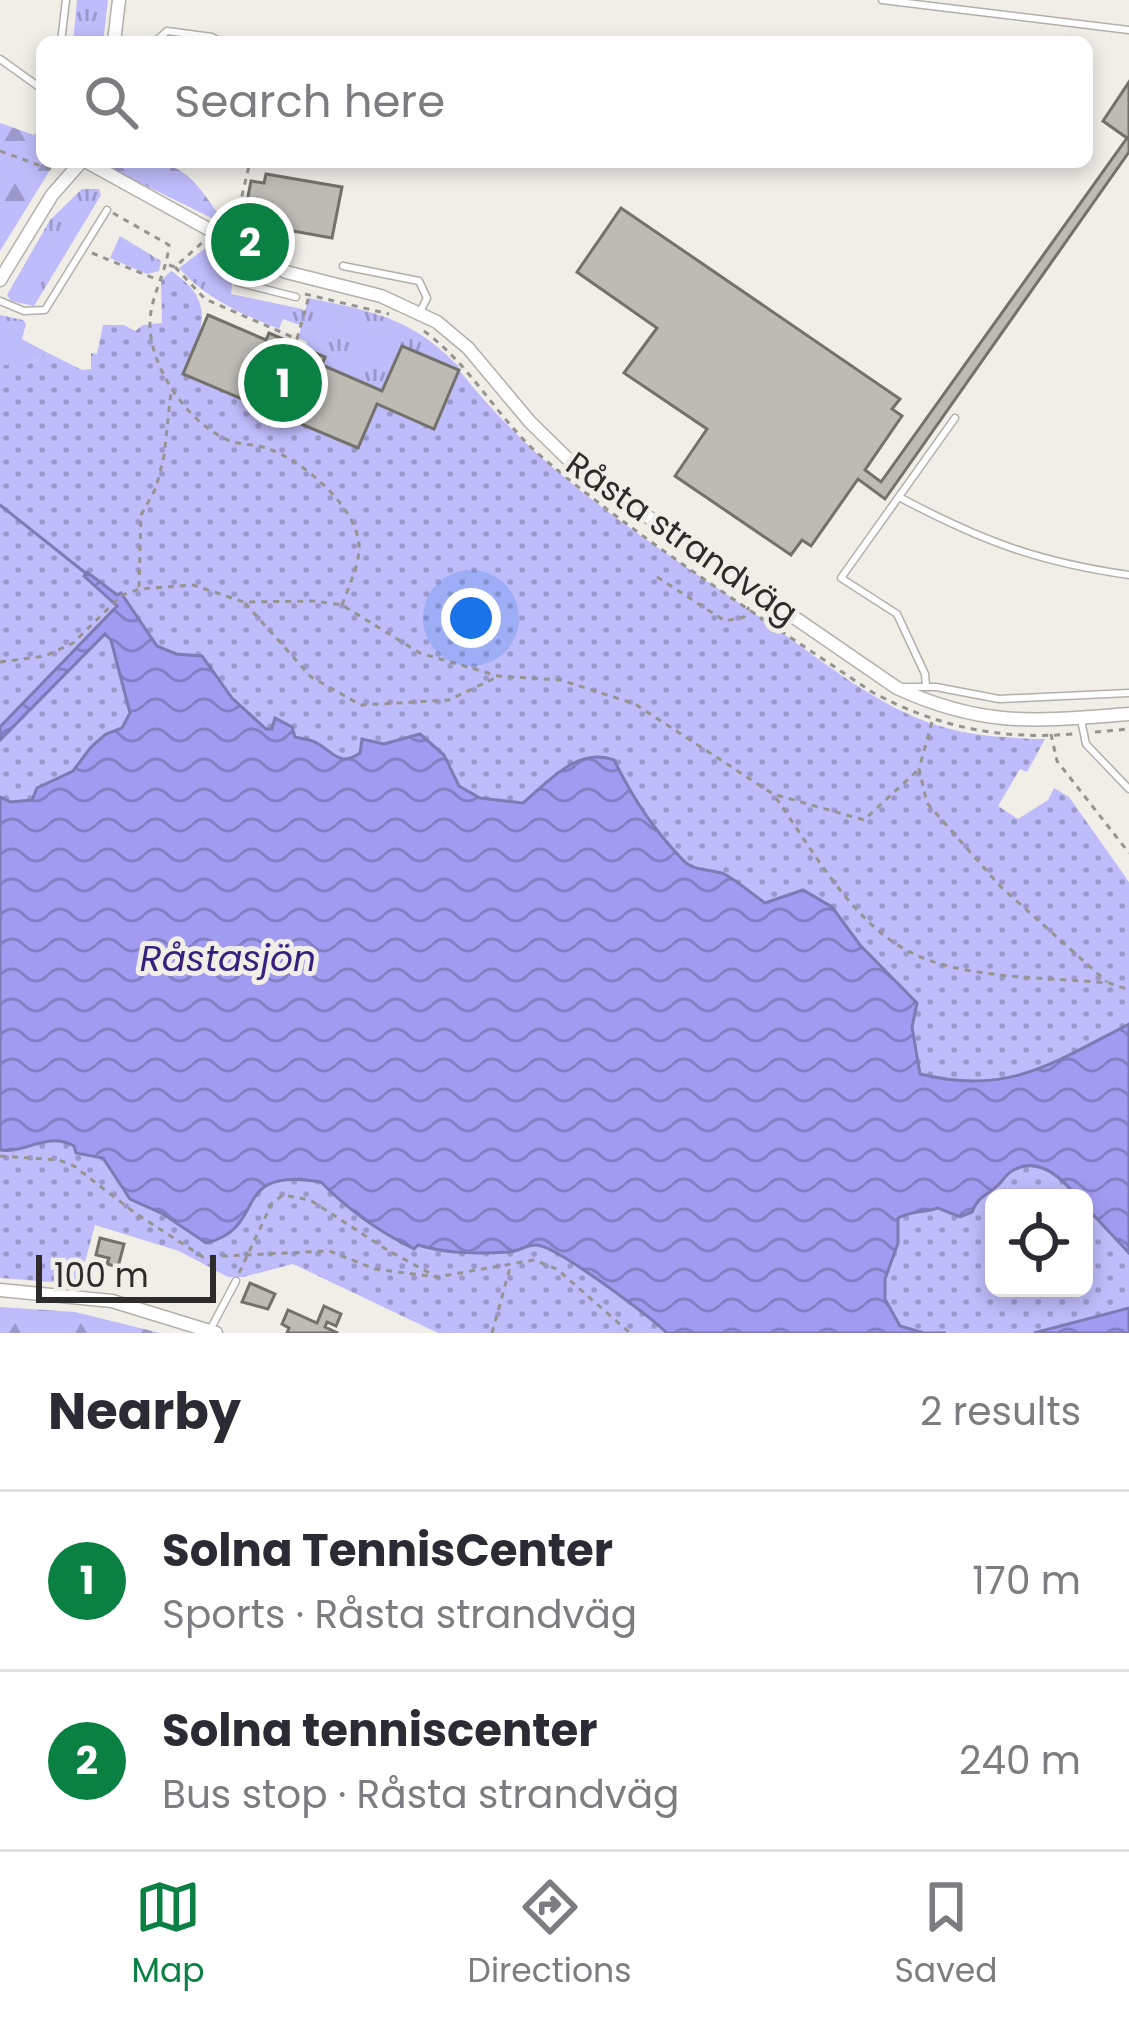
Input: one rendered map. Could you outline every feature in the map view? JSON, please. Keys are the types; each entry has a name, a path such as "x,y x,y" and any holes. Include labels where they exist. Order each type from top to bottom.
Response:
{"street":[{"path":"115,36 119,0"},
{"path":"0,280 52,195 78,168"},
{"name":"Råsta strandväg","path":"95,168 304,279 381,296 420,312 468,348 562,455 897,688 960,713 999,720 1129,714"},
{"path":"0,1290 112,1301 213,1332"}],"lane":[{"path":"62,36 66,0"},
{"path":"883,0 1129,30"},
{"path":"162,36 167,31 204,36"},
{"path":"0,59 36,85"},
{"path":"0,301 24,311 45,310 107,210"},
{"path":"244,250 237,282 296,296"},
{"path":"344,266 419,280 427,298 420,312"},
{"path":"926,686 897,614 842,578 955,418"},
{"path":"899,497 1004,548 1064,566 1129,575"},
{"path":"897,688 926,686 999,699 1129,693"},
{"path":"1080,717 1086,744 1129,789"},
{"path":"213,1332 236,1281"}],"path":[{"path":"0,151 36,164"},
{"path":"45,168 56,172"},
{"path":"223,226 236,221 249,168"},
{"path":"107,210 169,245 150,314 152,343 171,392 230,441 266,448 300,463 328,489 357,533 359,550 343,605"},
{"path":"176,267 203,241"},
{"path":"83,249 157,279"},
{"path":"167,265 176,267 205,299 297,338 309,296"},
{"path":"139,589 141,515 156,488 171,392"},
{"path":"657,577 725,621 744,617 757,592"},
{"path":"0,662 45,656 73,643 122,595 193,585 244,602 343,605 420,653 498,676 561,680 635,704 773,794 864,820 920,769"},
{"path":"244,602 311,677 361,705 449,700 498,676"},
{"path":"932,720 920,769 927,803 1000,886 1109,983"},
{"path":"1048,720 1057,761 1129,854"},
{"path":"773,794 863,915 907,951 958,969 1109,983 1129,990"},
{"path":"0,1156 58,1160 74,1166 194,1254 220,1258 329,1251 375,1269 436,1276 534,1260 557,1268 630,1333"},
{"path":"236,1281 272,1203 292,1195 310,1200 436,1276"},
{"path":"492,1333 512,1262"}],"green space":[{"path":"77,0 108,0 104,36 74,36"},
{"path":"0,123 36,132 36,168 51,168 0,251"},
{"path":"116,171 181,171 226,225"},
{"path":"82,189 99,189 101,195 34,306 11,301 7,295 50,220"},
{"path":"120,236 161,261 159,271 147,274 110,258"},
{"path":"207,247 234,263 231,294 304,313 309,298 373,313 426,338 461,369 402,346 382,391 322,365 325,357 306,349 307,342 299,338 302,320 300,325 283,319 279,329 213,297 179,268"},
{"path":"171,271 201,306 200,330 184,374 357,448 377,404 434,428 459,370 564,477 863,690 942,727 1045,739 1027,772 1020,769 998,806 1018,819 1048,800 1054,788 1069,797 1129,882 1129,1333 438,1333 293,1264 228,1277 179,1251 95,1225 79,1284 0,1278 0,365 27,365 48,353 82,370 91,369 91,353 97,354 103,325 124,325 135,331 162,323 161,280"},
{"path":"0,315 23,320 22,339 48,353 27,365 0,365"},
{"path":"0,1307 75,1312 160,1333 0,1333"}],"water":[{"name":"Råstasjön","path":"87,572 117,595 121,593 157,646 176,654 202,656 232,698 266,729 272,729 275,718 292,727 295,737 315,742 341,758 360,753 362,739 384,744 420,734 444,755 459,786 480,798 523,803 576,762 601,757 614,760 662,837 688,864 726,875 765,903 803,890 832,907 860,945 917,1003 912,1027 920,1074 951,1080 1005,1078 1053,1063 1129,1024 1129,1253 1093,1215 1093,1189 1070,1189 1049,1171 1022,1167 994,1189 985,1189 972,1212 960,1217 938,1208 898,1218 898,1243 885,1279 885,1299 900,1326 924,1333 667,1333 603,1283 547,1248 532,1245 486,1253 418,1245 414,1249 364,1219 321,1182 272,1183 260,1190 238,1225 206,1243 130,1199 103,1158 76,1153 74,1146 54,1141 0,1150 0,797 11,802 32,800 37,788 73,771 91,747 122,728 130,713 111,640 105,634 0,740 0,727 117,606 84,576"},
{"path":"1129,1308 1129,1333 1034,1333"}],"building":[{"path":"1129,82 1129,152 885,499 858,479 811,546 802,540 791,555 675,476 707,429 624,373 657,328 577,272 621,208 900,399 892,409 902,416 865,470 881,482 1127,138 1103,121"},
{"path":"266,174 342,187 332,238 243,222 251,181 264,183"},
{"path":"208,315 266,340 269,333 325,357 322,365 382,391 402,346 459,370 434,429 377,404 358,448 183,374"},
{"path":"100,1238 124,1244 118,1267 96,1255"},
{"path":"250,1283 275,1294 268,1309 242,1302"},
{"path":"324,1306 341,1314 336,1326 327,1322 325,1327 338,1333 287,1333 289,1328 282,1324 288,1310 317,1323"}],"waterway":[{"path":"0,505 88,575"}],"place":[{"name":"Solna tenniscenter","path":"250,242"},
{"name":"Solna TennisCenter","path":"283,383"}]}
